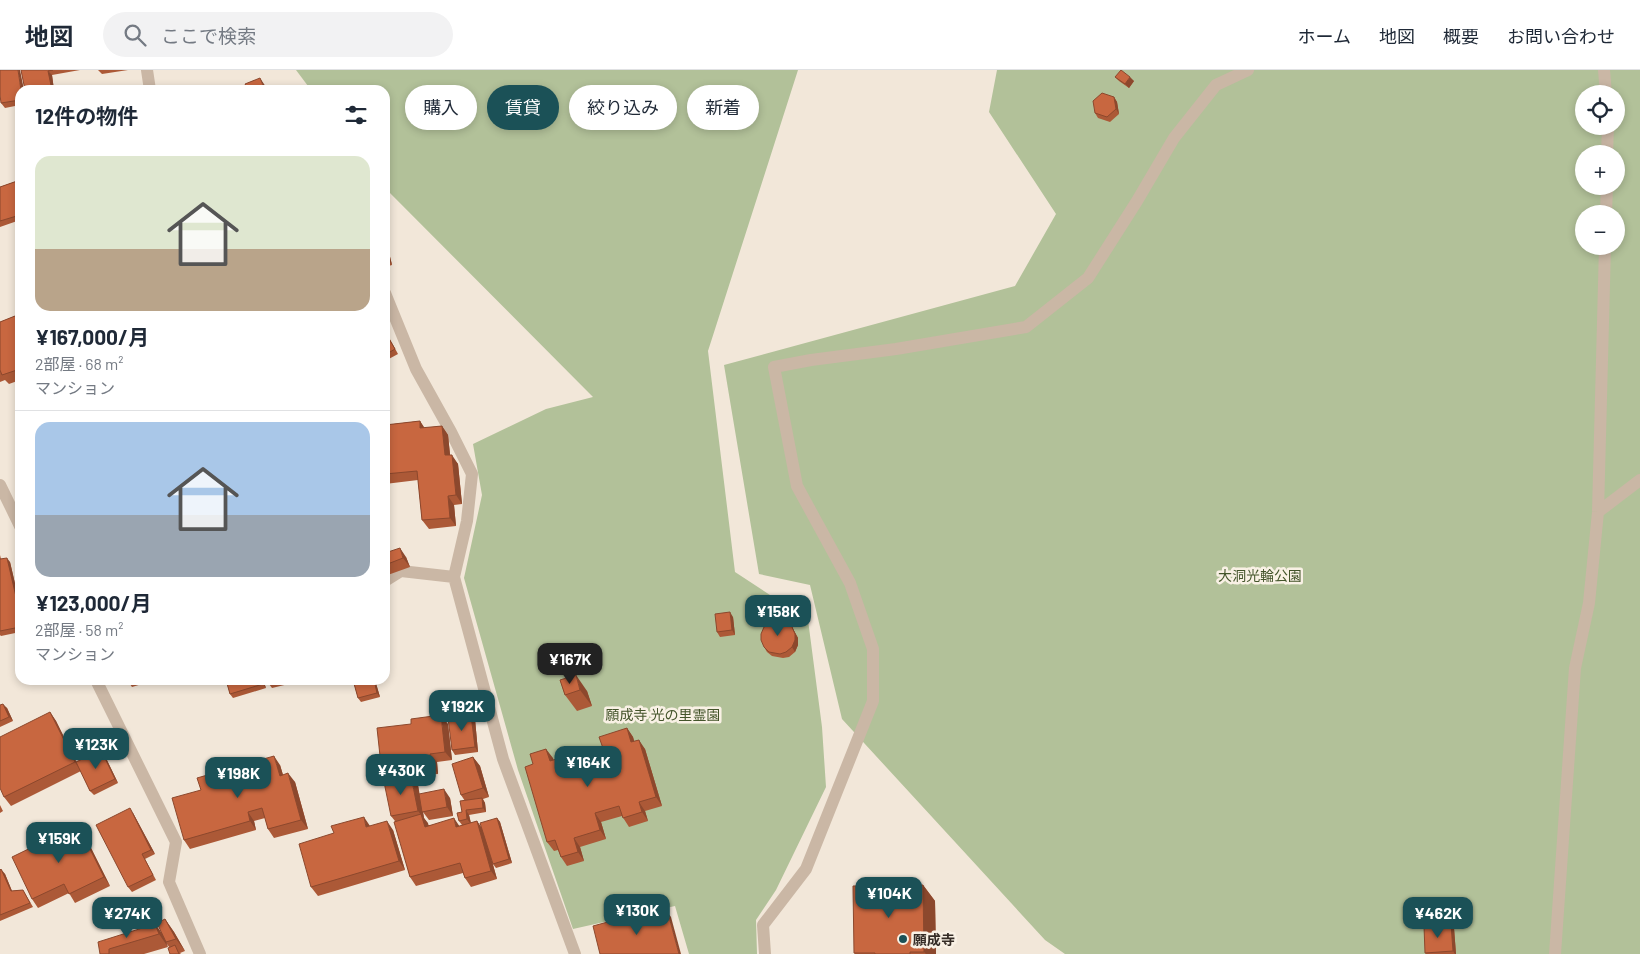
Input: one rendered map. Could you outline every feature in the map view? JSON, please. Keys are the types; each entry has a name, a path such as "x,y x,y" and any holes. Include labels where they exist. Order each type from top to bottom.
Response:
{"street":[{"path":"147,70 149,85"},
{"path":"765,954 763,925 806,869 873,700 873,649 850,583 797,486 774,367 1026,327 1088,278 1174,138 1216,85 1248,70"},
{"path":"1604,70 1605,85"},
{"path":"1555,954 1575,668 1589,603 1598,512 1605,255"},
{"path":"390,306 416,369 472,474 468,521 454,577 503,759 575,954"},
{"path":"1598,512 1640,480"},
{"path":"0,485 15,516"},
{"path":"390,578 401,572 454,577"},
{"path":"98,685 176,842 169,882 200,954"}],"green space":[{"name":"願成寺 光の里霊園","path":"296,70 798,70 708,351 735,572 808,620 822,727 826,787 776,890 756,920 757,954 689,954 675,906 573,929 518,770 464,578 482,495 473,444 546,409 593,397 390,193 390,85 307,85"},
{"name":"大洞光輪公園","path":"997,70 1640,70 1640,954 1065,954 1045,940 842,719 810,585 759,574 724,365 1015,286 1056,214 989,112"}],"building":[{"path":"0,70 18,70 20,85 15,85 15,101 1,103"},
{"path":"21,70 53,70 48,71 51,85 24,85"},
{"path":"1121,70 1130,77 1125,84 1115,77"},
{"path":"260,78 263,85 246,85"},
{"path":"1102,93 1114,97 1116,109 1107,117 1095,113 1093,101"},
{"path":"15,182 15,216 0,221 0,187"},
{"path":"15,316 15,371 2,375 0,370 0,322"},
{"path":"390,340 395,349 390,352"},
{"path":"420,421 420,428 442,426 445,455 452,455 456,495 448,496 450,518 422,520 417,471 390,474 390,424"},
{"path":"400,548 403,558 390,563 390,551"},
{"path":"7,558 15,592 15,628 0,631 0,559"},
{"path":"730,612 732,630 717,632 715,614"},
{"path":"776,620 787,622 795,634 792,647 780,654 769,652 761,640 764,627"},
{"path":"576,675 580,690 565,695 560,680"},
{"path":"227,685 260,685 230,694"},
{"path":"354,685 375,685 377,693 358,698"},
{"path":"3,704 9,717 0,721 0,705"},
{"path":"50,712 75,762 4,797 0,788 0,737"},
{"path":"441,715 445,752 430,754 432,765 415,767 415,762 381,765 377,728 411,724 411,719"},
{"path":"471,715 475,747 452,750 448,718"},
{"path":"627,728 631,742 639,740 656,797 639,802 642,812 623,818 619,806 595,813 600,830 574,838 578,852 561,857 555,840 547,842 525,767 533,764 530,754 546,749 550,761 576,753 578,758 604,751 599,737"},
{"path":"101,750 115,779 90,791 76,762"},
{"path":"274,756 280,776 288,773 301,820 268,829 262,808 248,812 250,821 184,840 172,798 201,790 197,778"},
{"path":"473,757 483,788 461,795 452,764"},
{"path":"411,776 418,811 391,816 384,782"},
{"path":"444,789 447,807 422,812 419,794"},
{"path":"482,798 483,808 466,810 467,819 459,821 457,813 462,812 460,801"},
{"path":"130,808 151,850 142,854 153,875 128,887 96,825"},
{"path":"421,814 425,827 454,818 456,827 477,821 491,871 465,878 460,863 410,877 394,822"},
{"path":"364,817 366,827 387,821 399,861 311,887 299,844 334,833 331,826"},
{"path":"497,818 509,859 493,864 480,823"},
{"path":"78,825 104,877 69,894 64,884 32,899 12,857"},
{"path":"0,870 11,891 23,890 30,903 0,915"},
{"path":"923,885 924,952 910,952 910,954 854,953 853,886"},
{"path":"668,913 679,954 600,954 593,926 637,914 639,920"},
{"path":"165,919 176,939 166,942 157,923"},
{"path":"155,924 159,934 109,949 109,954 100,954 98,942"},
{"path":"1451,924 1453,951 1425,953 1424,926"},
{"path":"175,945 179,954 170,954 168,948"}],"place":[{"name":"願成寺","path":"903,939"}]}
